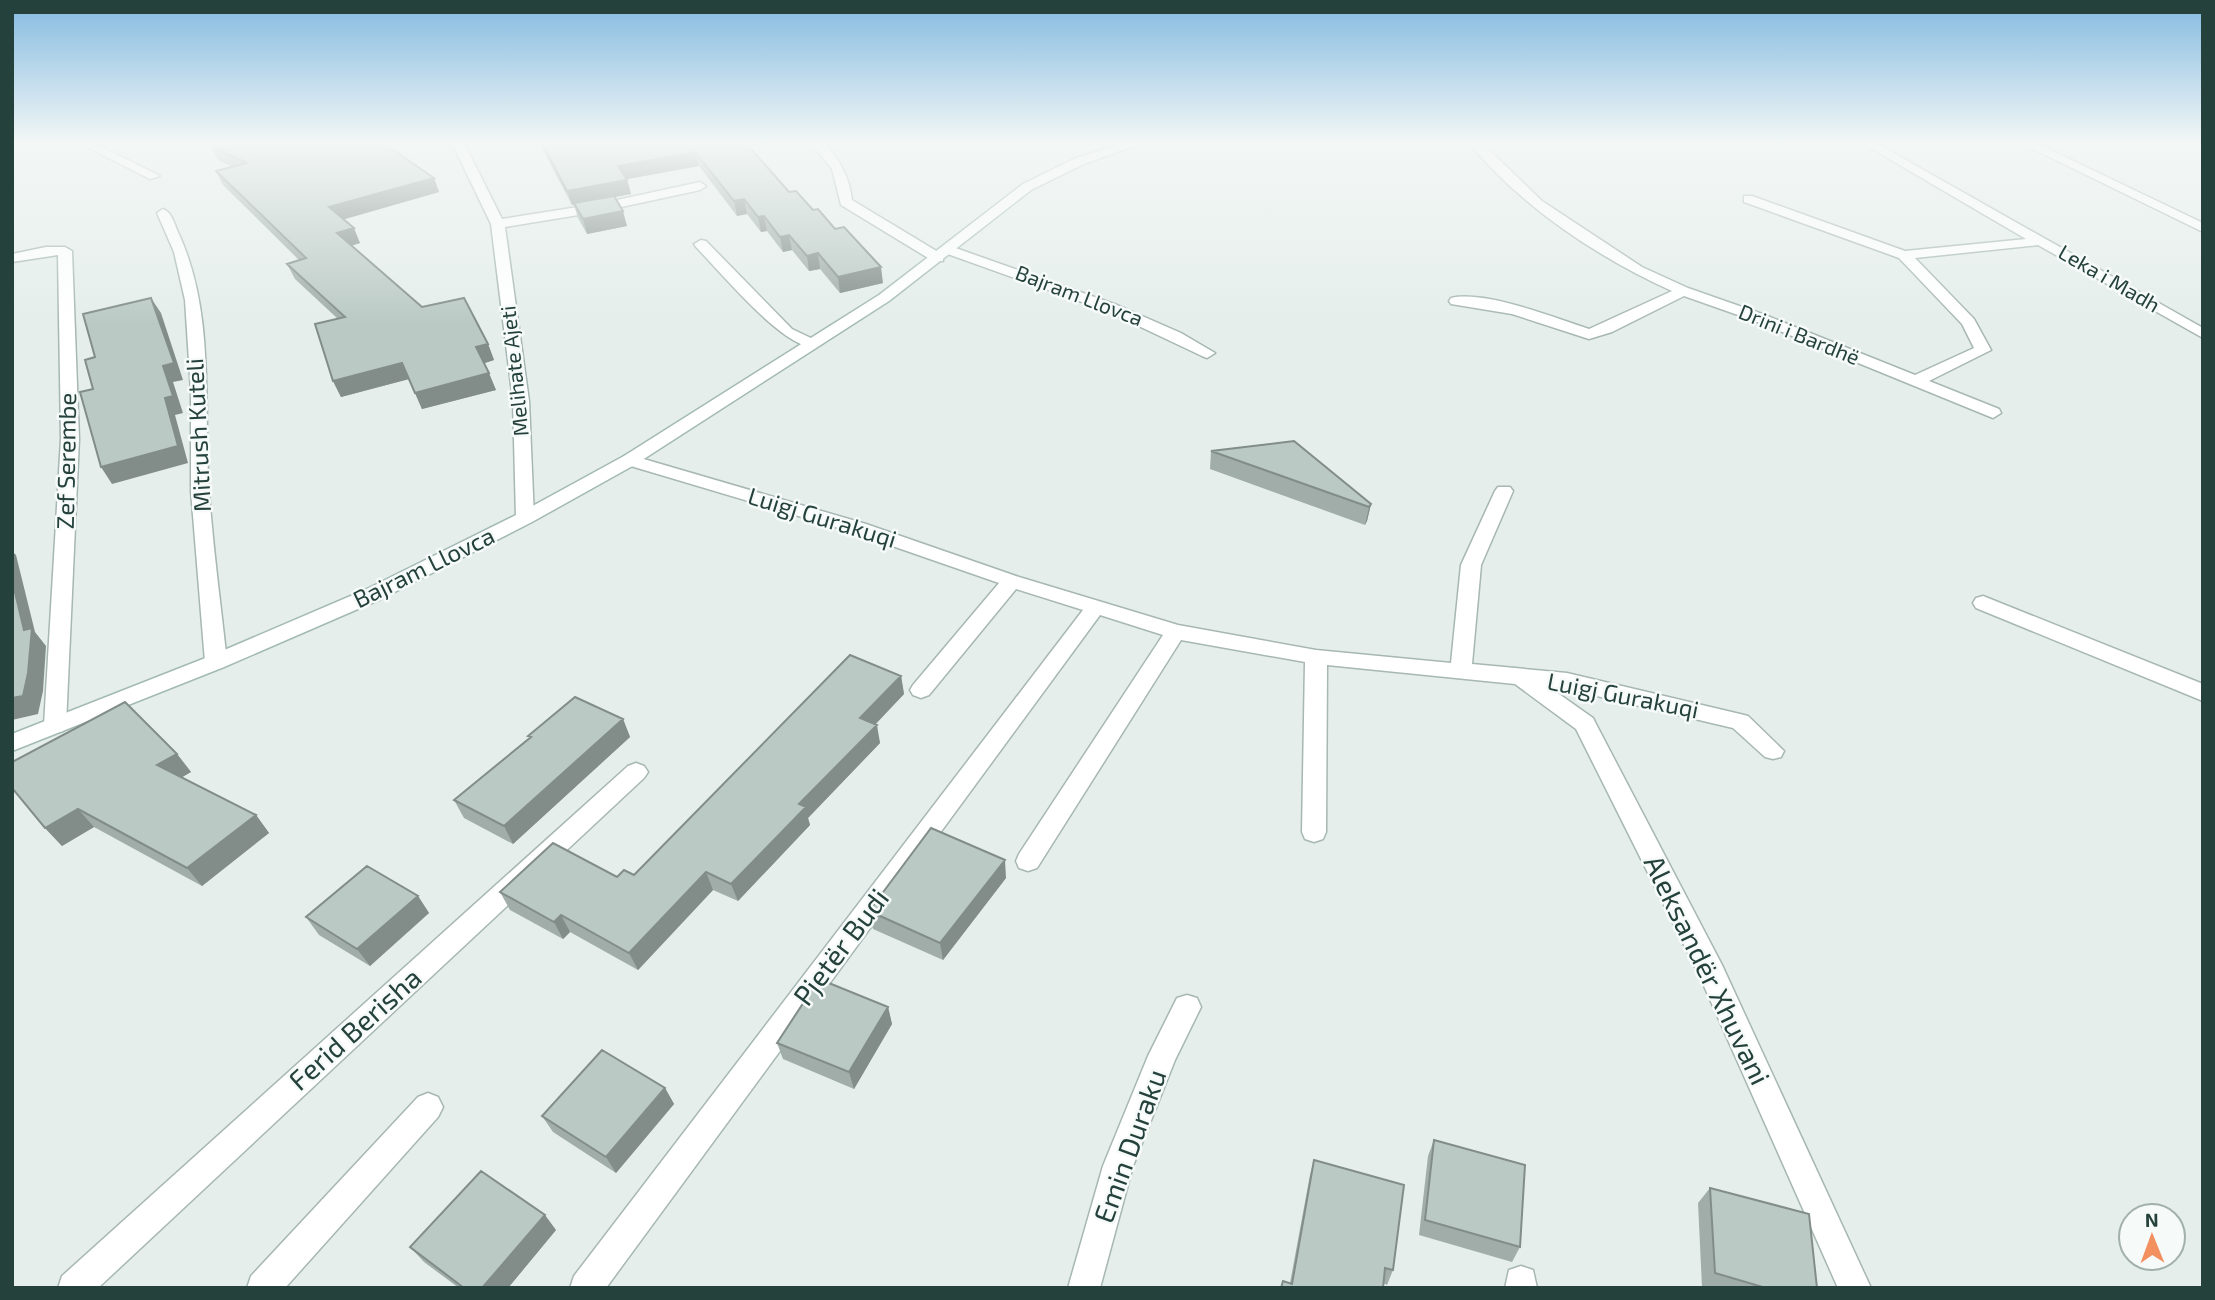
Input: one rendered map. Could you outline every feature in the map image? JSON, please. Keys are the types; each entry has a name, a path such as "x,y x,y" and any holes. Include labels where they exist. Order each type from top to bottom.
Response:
{"street":[{"name":"Melihate Ajeti","path":"488,204 498,224 521,401 525,518"},
{"path":"498,224 618,204"},
{"path":"849,204 922,246 943,253"},
{"name":"Bajram Llovca","path":"12,743 216,662 374,594 525,518 630,460 884,298 1006,204"},
{"name":"Drini i Bardhë","path":"1537,204 1637,270 1993,413"},
{"path":"1758,204 1904,255 2042,241"},
{"name":"Leka i Madh","path":"1976,204 2203,334"},
{"path":"2153,204 2203,228"},
{"name":"Mitrush Kuteli","path":"163,213 181,252 192,300 199,392 200,491 216,662"},
{"path":"701,244 787,331 810,343"},
{"name":"Zef Serembe","path":"12,258 46,251 65,251 70,439 55,725"},
{"name":"Bajram Llovca","path":"943,253 1091,297 1158,326 1207,353"},
{"path":"1904,255 1969,322 1983,349 1914,381"},
{"path":"1456,302 1475,302 1515,310 1589,334 1606,329 1684,291"},
{"name":"Luigj Gurakuqi","path":"630,460 859,528 1012,581 1176,632 1317,657 1567,681 1740,722 1773,751"},
{"path":"1461,670 1471,565 1504,491"},
{"path":"921,690 1012,581"},
{"path":"1983,603 2203,693"},
{"name":"Pjetër Budi","path":"586,1288 1096,607"},
{"path":"1028,861 1176,632"},
{"path":"1314,832 1317,657"},
{"name":"Aleksandër Xhuvani","path":"1523,678 1585,724 1712,973 1855,1288"},
{"name":"Ferid Berisha","path":"74,1288 636,772"},
{"name":"Emin Duraku","path":"1084,1288 1118,1166 1163,1056 1187,1007"},
{"path":"263,1288 428,1107"}],"building":[{"path":"250,204 341,204 329,207 354,228 337,233 422,307 464,298 488,344 476,347 489,373 415,393 402,363 333,381 315,324 345,317 287,264 306,258"},
{"path":"574,204 619,204 623,211 583,219"},
{"path":"748,204 807,204 813,210 818,209 835,229 844,227 881,267 838,277 818,253 807,256 789,235 780,237 764,216 758,217"},
{"path":"151,298 174,363 163,366 173,396 165,398 178,446 101,467 80,392 93,389 85,360 95,357 83,314"},
{"path":"1294,441 1371,504 1369,507 1211,451"},
{"path":"12,580 24,630 32,628 23,696 12,698"},
{"path":"850,655 901,676 860,718 877,725 799,804 806,807 731,884 706,872 629,953 561,915 554,922 500,892 553,843 617,877 624,870 634,875"},
{"path":"575,697 623,719 504,826 454,800 531,737 528,736"},
{"path":"125,702 177,754 157,765 256,815 187,868 78,809 45,828 12,788 12,762"},
{"path":"931,828 1005,860 940,943 869,911"},
{"path":"367,866 418,896 357,949 306,917"},
{"path":"819,979 888,1007 849,1072 777,1043"},
{"path":"602,1050 665,1088 606,1157 542,1116"},
{"path":"1434,1140 1525,1165 1520,1247 1425,1220"},
{"path":"1314,1160 1404,1185 1393,1270 1385,1268 1383,1288 1281,1288 1283,1281 1292,1284"},
{"path":"481,1171 545,1215 482,1288 464,1288 410,1247"},
{"path":"1710,1188 1809,1214 1817,1288 1766,1288 1715,1273"}]}
